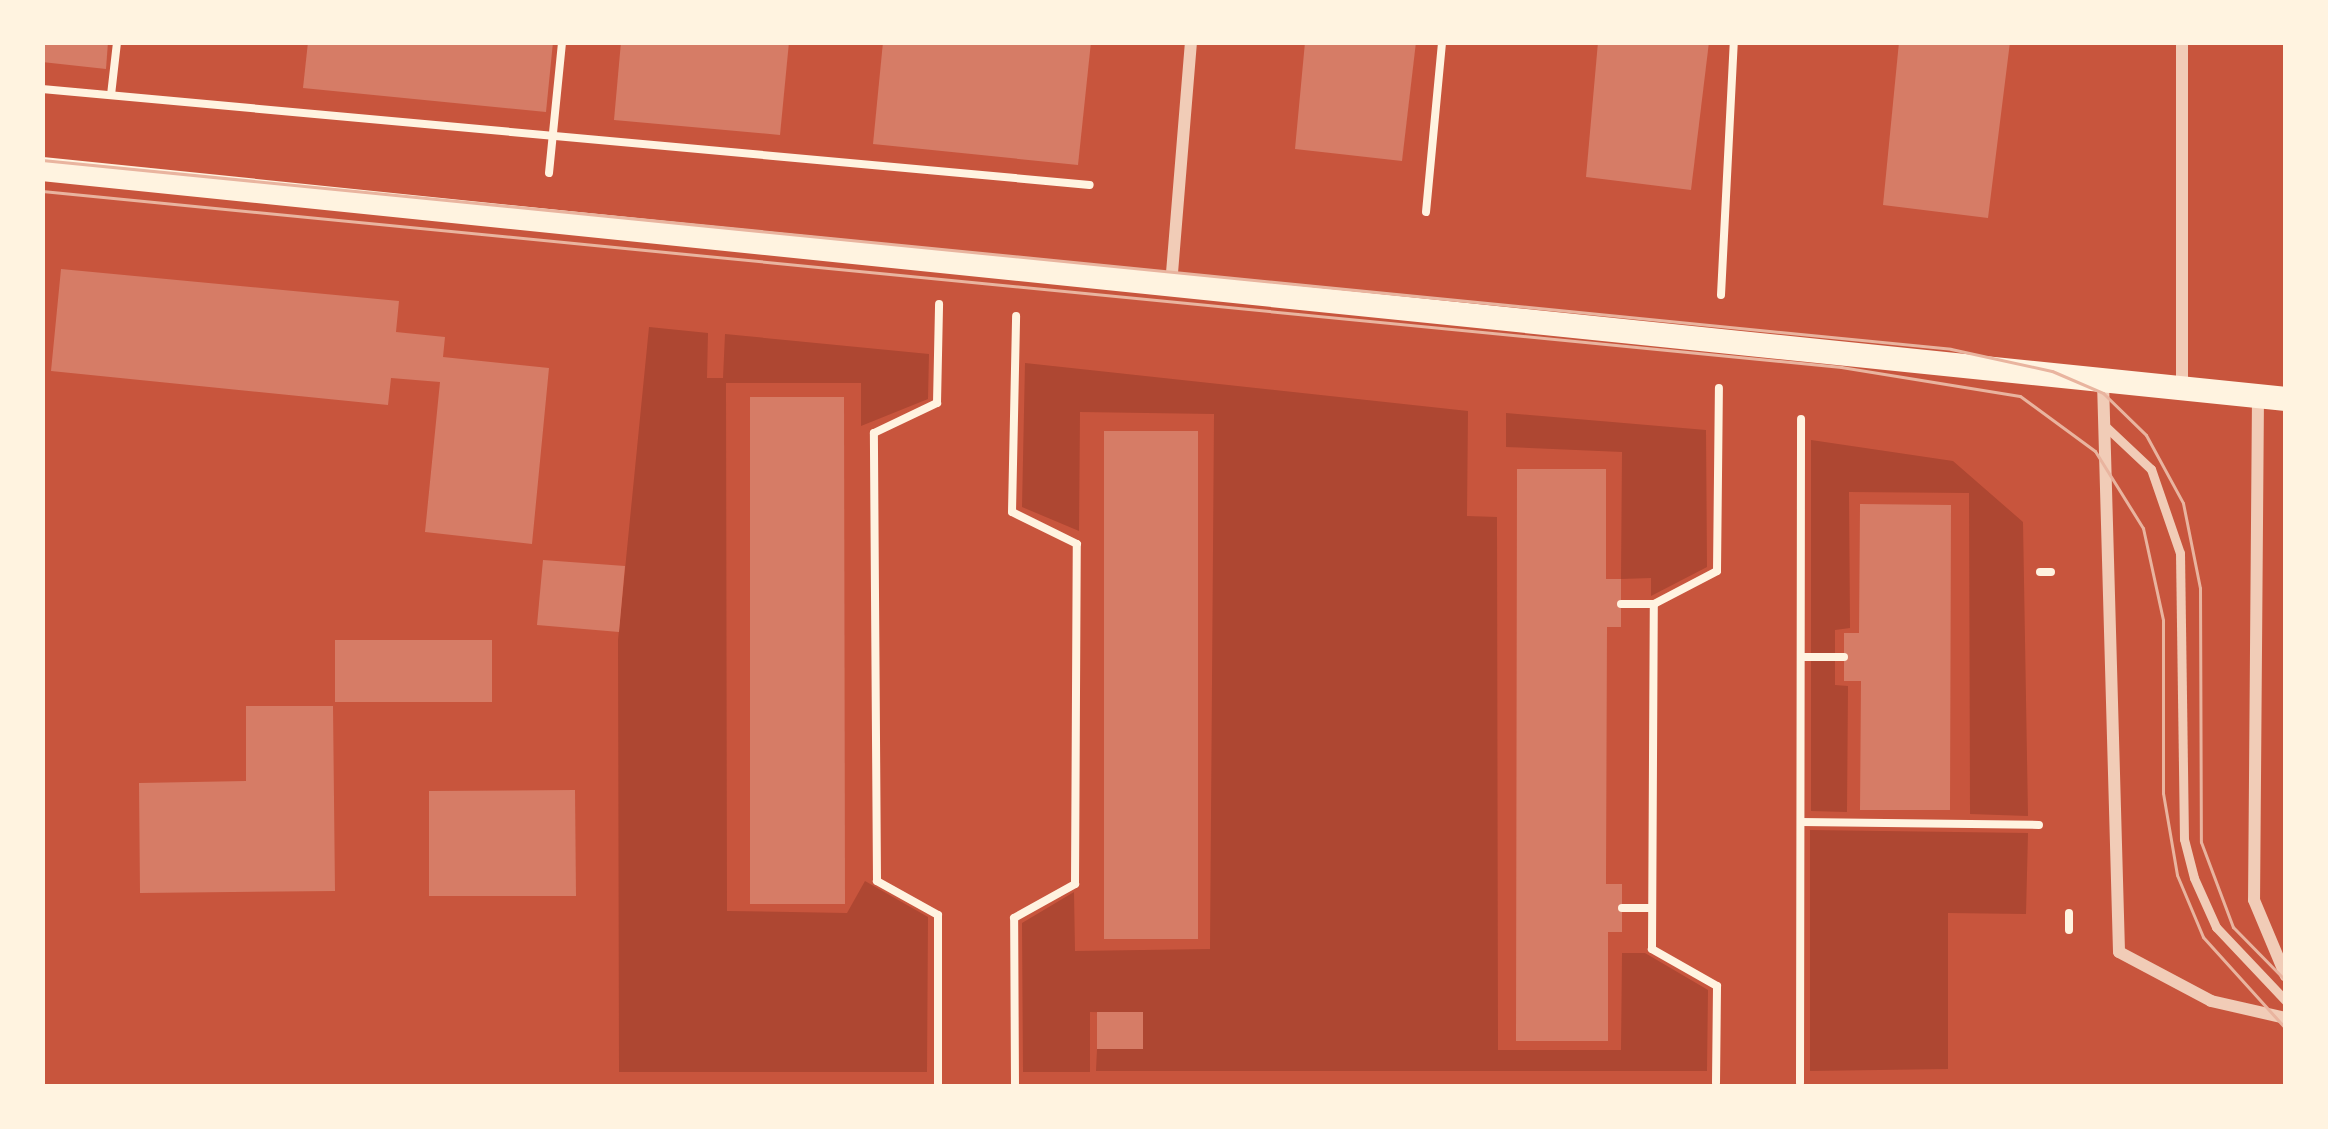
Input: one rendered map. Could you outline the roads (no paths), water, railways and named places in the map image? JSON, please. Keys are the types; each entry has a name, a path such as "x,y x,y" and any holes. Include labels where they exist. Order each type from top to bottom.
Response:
{"main road":[{"path":"42,169 2286,399"}],"street":[{"path":"1171,286 1190,42"},
{"path":"2182,42 2182,389"},
{"path":"2103,382 2116,658 2119,952 2211,1000 2286,1018"},
{"path":"2258,396 2254,900 2286,976"}],"lane":[{"path":"2103,424 2151,469 2180,553 2185,839 2194,878 2216,927 2286,1001"}],"tram line":[{"path":"42,160 1951,349 2052,371 2103,393 2146,435 2183,503 2200,588 2201,842 2233,927 2286,981"},
{"path":"42,191 1841,367 2020,396 2095,451 2143,528 2163,620 2163,793 2177,875 2203,937 2286,1029"}]}
